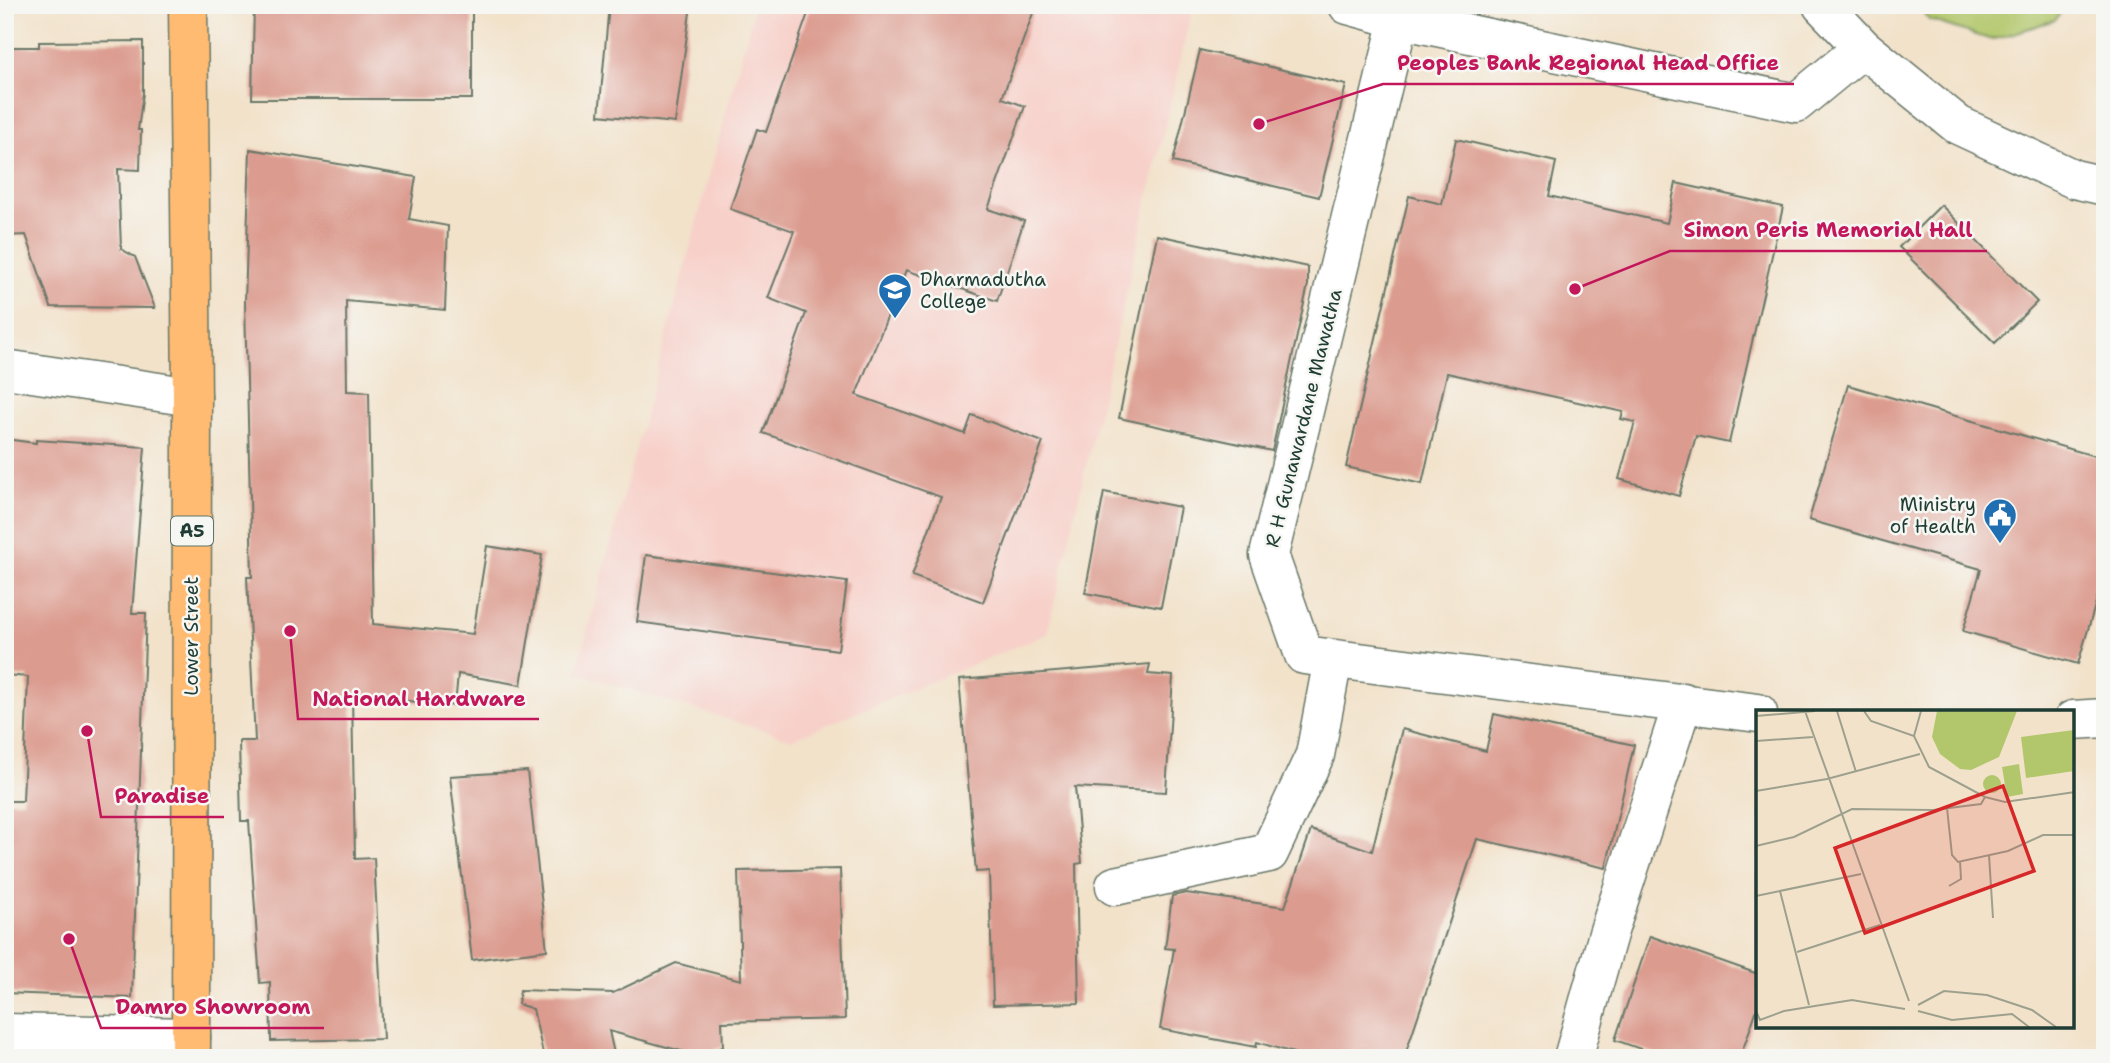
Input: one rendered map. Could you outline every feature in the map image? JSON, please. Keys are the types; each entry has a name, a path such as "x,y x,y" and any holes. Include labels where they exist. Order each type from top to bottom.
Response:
{"highway":[{"name":"Lower Street","path":"188,5 192,397 191,1047"}],"street":[{"path":"1348,5 1399,19 1796,103 1863,48"},
{"path":"1822,5 1863,48 1958,125 2074,179 2105,186"},
{"name":"R H Gunawardane Mawatha","path":"1399,19 1269,555 1304,655 1756,713"},
{"path":"5,369 192,397"},
{"path":"1115,886 1269,853 1315,755 1333,659"},
{"path":"1573,1058 1608,934 1683,702"},
{"path":"2075,720 2105,718"},
{"path":"5,1032 191,1047"}],"shaded area":[{"name":"Dharmadutha College","path":"755,5 1193,5 1047,634 792,739 576,673"}],"green space":[{"path":"1918,5 2066,5 2055,20 1992,40 1929,20"}],"building":[{"path":"254,5 472,5 472,99 252,99"},
{"path":"609,5 691,5 675,123 599,115"},
{"path":"811,5 1036,5 1002,98 1025,106 988,209 1024,221 997,301 906,270 856,395 965,434 972,415 1043,442 983,602 912,576 941,497 763,433 806,313 768,298 794,231 730,209 757,129 766,132"},
{"path":"143,41 143,93 138,130 141,130 140,170 118,169 121,249 135,257 155,308 51,307 26,235 5,236 5,47 39,47 39,42"},
{"path":"1200,50 1346,85 1319,197 1173,162"},
{"path":"1456,139 1556,162 1549,196 1667,223 1676,183 1783,207 1729,443 1696,436 1679,496 1619,479 1635,422 1621,419 1623,412 1447,373 1422,484 1346,467 1409,196 1442,204"},
{"path":"250,149 416,177 409,219 448,226 445,310 346,301 347,391 369,392 373,624 473,634 487,546 542,555 521,685 458,674 455,706 352,695 355,859 374,858 383,1039 271,1041 270,982 260,983 249,821 241,821 239,741 255,741 247,577 252,577 245,303"},
{"path":"1941,205 2037,302 1995,343 1899,247"},
{"path":"1157,235 1308,267 1308,285 1272,451 1119,418"},
{"name":"Ministry of Health","path":"1848,385 2105,459 2105,571 2078,664 1963,631 1981,569 1809,520"},
{"path":"5,439 36,443 36,440 145,447 132,613 146,613 132,998 5,993 5,801 23,801 28,677 5,675"},
{"path":"1104,492 1180,507 1161,607 1085,593"},
{"path":"646,555 847,582 838,650 637,622"},
{"path":"1150,664 1148,674 1173,676 1166,792 1075,787 1082,863 1076,864 1079,1003 993,1005 989,871 976,872 959,680"},
{"path":"1494,714 1634,745 1606,868 1477,839 1404,1058 1310,1058 1257,1042 1256,1047 1160,1029 1174,949 1165,948 1172,896 1186,893 1285,907 1311,830 1372,851 1402,729 1486,751"},
{"path":"527,771 547,950 472,960 450,776"},
{"path":"840,869 845,1019 722,1022 723,1047 699,1056 609,1031 615,1058 544,1058 533,1009 518,1004 520,990 613,993 676,963 741,980 738,871"},
{"path":"1650,936 1756,973 1756,1012 1740,1058 1666,1058 1615,1040"}],"place":[{"name":"Peoples Bank Regional Head Office","path":"1259,124"},
{"name":"Simon Peris Memorial Hall","path":"1575,289"},
{"name":"Dharmadutha College","path":"895,320"},
{"name":"Ministry of Health","path":"2000,545"},
{"name":"National Hardware","path":"290,631"},
{"name":"Paradise","path":"87,731"},
{"name":"Damro Showroom","path":"69,939"}]}
